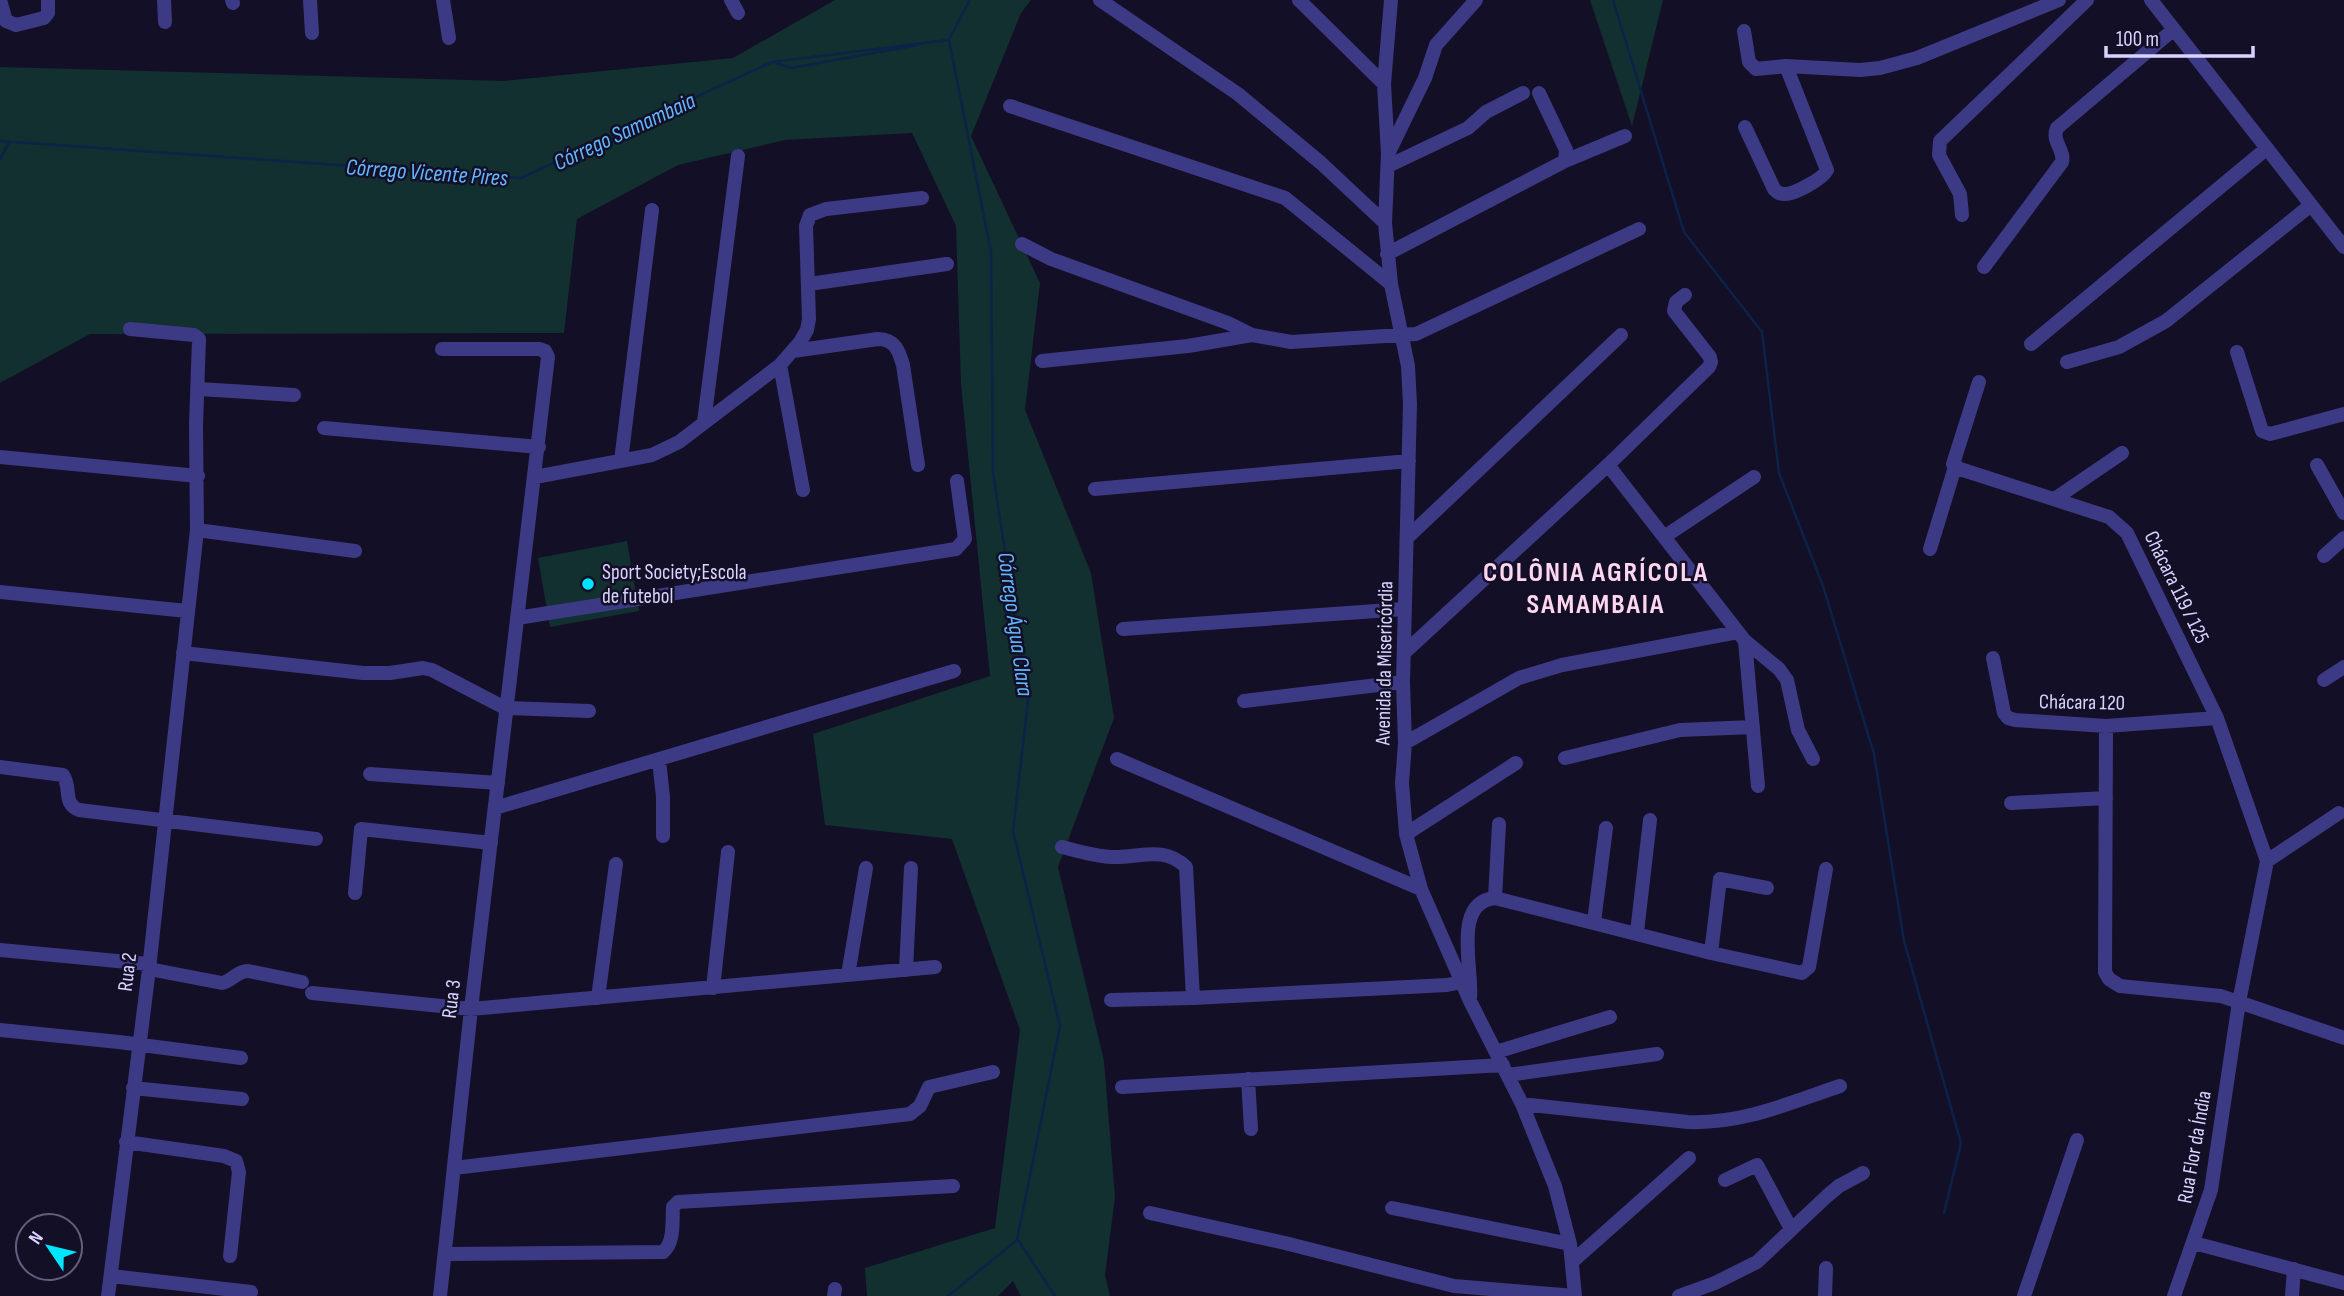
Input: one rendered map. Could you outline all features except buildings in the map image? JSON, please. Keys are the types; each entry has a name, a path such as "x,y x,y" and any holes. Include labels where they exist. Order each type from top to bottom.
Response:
{"street":[{"path":"0,0 6,21 16,25 44,18 48,13 48,0"},
{"path":"164,0 166,22"},
{"path":"310,0 312,33"},
{"path":"443,0 449,38"},
{"path":"1100,0 1238,94 1321,163 1385,223"},
{"path":"1299,0 1384,84"},
{"name":"Avenida da Misericórdia","path":"1391,0 1384,84 1388,160 1385,223 1391,284 1403,337 1409,391 1403,682 1405,743 1402,783 1406,834 1421,890 1470,1000 1522,1104 1555,1186 1570,1244 1575,1296"},
{"path":"1388,160 1425,78 1436,45 1476,0"},
{"path":"1744,32 1751,66 1756,69 1786,66 1860,70 1880,68 1917,58 2059,0"},
{"path":"1962,215 1960,194 1939,155 1940,142 2087,0"},
{"path":"2151,0 2344,247"},
{"path":"1984,267 2062,162 2063,156 2055,138 2057,128 2173,30"},
{"path":"1745,127 1774,189 1779,193 1785,195 1826,175 1827,170 1786,66"},
{"path":"1388,160 1468,128 1486,112 1522,93"},
{"path":"1539,93 1566,150 1565,161"},
{"path":"1010,106 1285,198 1391,284"},
{"path":"1387,254 1565,161 1625,136"},
{"path":"2031,344 2266,149"},
{"path":"704,422 737,156"},
{"path":"535,477 662,452 680,442 780,365 807,330 809,284 806,226 810,215 826,209 922,198"},
{"path":"2067,362 2119,347 2166,321 2311,205"},
{"path":"621,461 652,209"},
{"path":"1022,244 1051,259 1228,323 1252,335 1292,342 1403,337 1416,334 1639,229"},
{"path":"809,284 947,264"},
{"path":"1405,652 1608,465 1709,367 1710,357 1675,315 1676,302 1685,295"},
{"name":"Rua 2","path":"108,1296 149,967 197,530 196,425 199,340 194,335 130,329"},
{"path":"1042,361 1188,346 1252,335"},
{"path":"1408,537 1621,335"},
{"path":"793,351 878,339 894,344 903,365 918,466"},
{"name":"Rua 3","path":"440,1296 505,708 548,359 546,352 539,349 442,349"},
{"path":"2237,352 2262,431 2265,433 2270,434 2344,414"},
{"path":"780,365 803,490"},
{"path":"1930,549 1979,382"},
{"path":"199,389 294,395"},
{"path":"324,428 539,447"},
{"path":"2056,498 2122,453"},
{"path":"0,457 198,476"},
{"path":"1095,489 1409,461"},
{"path":"1608,465 1742,636 1787,680 1798,730 1813,759"},
{"name":"Chácara 119 / 125","path":"1954,465 2109,517 2127,533 2217,718 2267,861"},
{"path":"2316,465 2344,513"},
{"path":"1664,537 1754,477"},
{"path":"517,618 956,549 965,539 957,481"},
{"path":"197,530 355,551"},
{"path":"2324,556 2344,537"},
{"path":"0,592 187,611"},
{"path":"1123,629 1404,609"},
{"path":"1742,636 1758,786"},
{"path":"1405,743 1519,678 1538,671 1572,663 1742,636"},
{"path":"183,653 363,673 390,673 423,668 432,670 505,708 590,711"},
{"name":"Chácara 120","path":"1993,658 2004,713 2015,720 2106,726 2217,718"},
{"path":"2324,680 2344,667"},
{"path":"495,808 954,671"},
{"path":"1244,701 1403,682"},
{"path":"2106,726 2105,972 2109,979 2120,986 2221,996 2344,1038"},
{"path":"1565,758 1680,730 1753,727"},
{"path":"1117,759 1421,890"},
{"path":"659,760 663,836"},
{"path":"1406,834 1516,763"},
{"path":"0,767 63,775 68,786 68,801 79,810 316,839"},
{"path":"370,774 498,783"},
{"path":"2011,803 2106,798"},
{"path":"2267,861 2339,813"},
{"path":"1637,932 1650,820"},
{"path":"1495,898 1499,824"},
{"path":"1594,922 1606,828"},
{"path":"355,893 361,829 491,843"},
{"path":"1062,846 1111,857 1155,852 1171,856 1186,867 1193,998"},
{"path":"713,988 729,852"},
{"name":"Rua Flor da Índia","path":"2174,1296 2211,1190 2239,1002 2267,861"},
{"path":"598,998 616,864"},
{"path":"848,975 866,868"},
{"path":"906,970 911,868"},
{"path":"1470,1000 1470,920 1474,907 1483,899 1495,898 1711,953 1802,973 1809,967 1826,869"},
{"path":"1711,953 1720,879 1767,888"},
{"path":"0,950 149,967 222,983 240,972 248,971 307,987 471,1009 935,967"},
{"path":"1111,999 1193,998 1447,985 1462,982"},
{"path":"1502,1064 1610,1017"},
{"path":"0,1030 139,1044 241,1058"},
{"path":"1122,1087 1657,1055"},
{"path":"454,1168 910,1114 920,1106 929,1087 993,1072"},
{"path":"1248,1079 1251,1129"},
{"path":"1522,1104 1713,1123 1750,1117 1840,1086"},
{"path":"133,1088 242,1099"},
{"path":"2024,1296 2077,1140"},
{"path":"126,1142 227,1156 236,1161 239,1172 230,1256"},
{"path":"1573,1261 1689,1158"},
{"path":"1724,1180 1757,1165 1791,1229"},
{"path":"1679,1296 1715,1283 1758,1262 1839,1186 1863,1173"},
{"path":"445,1254 663,1252 669,1245 673,1207 677,1202 953,1186"},
{"path":"1392,1208 1570,1244"},
{"path":"1150,1213 1454,1286 1575,1296"},
{"path":"2194,1243 2344,1283"},
{"path":"1825,1296 1826,1268"},
{"path":"2291,1296 2294,1269"},
{"path":"111,1276 251,1292"}],"green space":[{"path":"835,0 1031,0 1021,13 971,136 1040,283 1025,410 1091,573 1114,718 1058,867 1104,1061 1115,1197 1105,1275 1110,1296 1021,1296 1013,1281 998,1296 867,1296 865,1268 995,1228 1020,1030 952,839 825,825 813,734 990,676 961,384 956,226 912,133 785,140 678,165 577,219 564,333 90,334 0,383 0,67 504,81 733,58"},
{"path":"1590,0 1663,0 1632,126"},
{"name":"Sport Society;Escola de futebol","path":"627,541 639,611 550,627 538,558"}],"waterway":[{"name":"Córrego Vicente Pires","path":"949,39 970,0"},
{"path":"1613,0 1684,232 1762,332 1779,473 1823,586 1874,754 1904,941 1961,1143 1944,1213"},
{"name":"Córrego Água Clara","path":"0,141 521,178 772,62 949,40 991,252 993,473 1028,701 1013,831 1060,1026 1017,1240 948,1296"},
{"name":"Córrego Vicente Pires","path":"774,62 791,68 918,45"},
{"path":"0,159 10,141"},
{"path":"1018,1240 1055,1296"}],"place":[{"name":"Sport Society;Escola de futebol","path":"588,584"}],"district":[{"name":"COLÔNIA AGRÍCOLA SAMAMBAIA","path":"1596,587"}],"water label":[{"name":"Córrego Samambaia","path":"624,131"}]}
